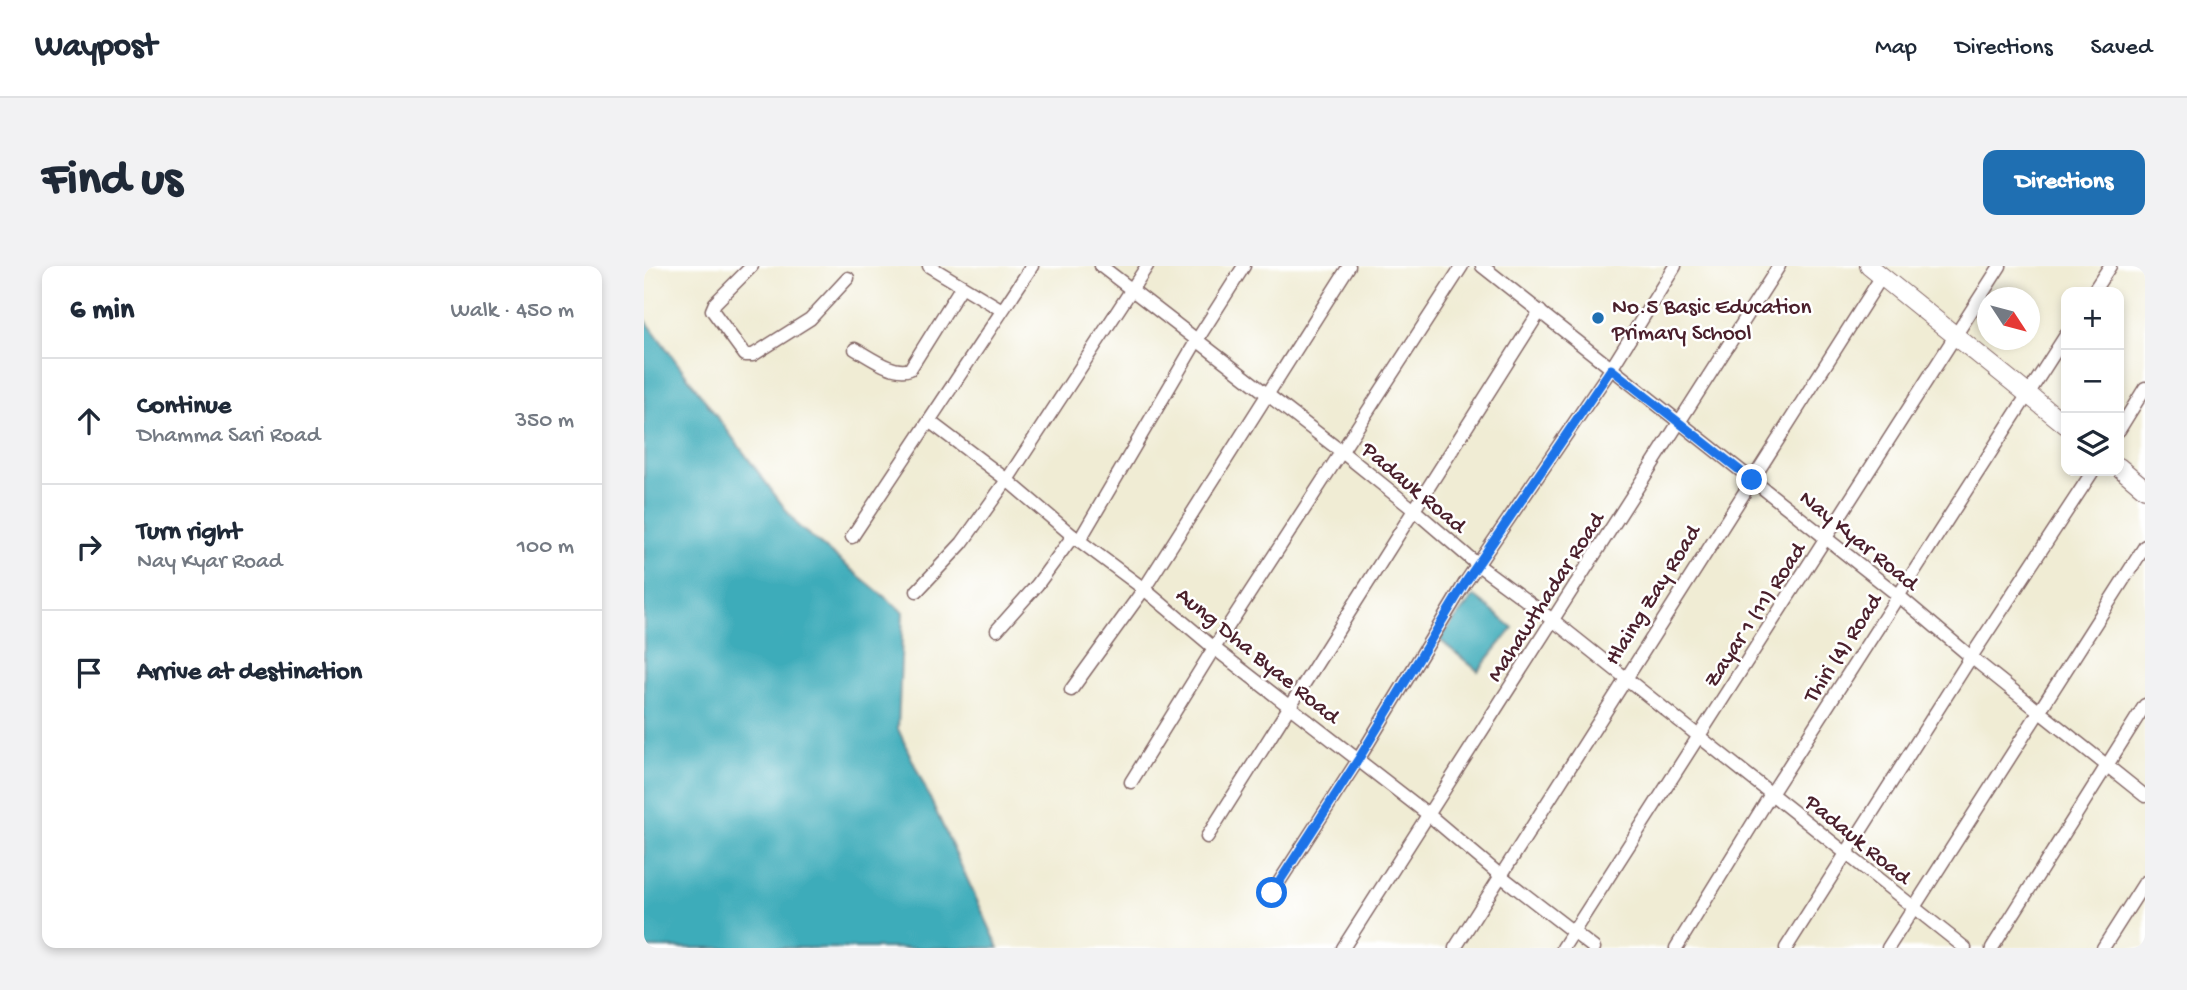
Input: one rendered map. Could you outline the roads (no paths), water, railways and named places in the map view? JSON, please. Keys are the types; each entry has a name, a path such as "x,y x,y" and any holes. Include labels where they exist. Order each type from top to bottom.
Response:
{"street":[{"path":"752,266 715,303 712,310 744,355 753,355 810,319 848,278"},
{"path":"929,266 1002,310"},
{"path":"852,537 1032,266"},
{"name":"Padauk Road","path":"1101,266 1341,452 1478,565 1554,621 1965,948"},
{"path":"917,592 962,543 1007,480 1147,266"},
{"path":"997,630 1076,539 1244,266"},
{"path":"1071,690 1143,589 1349,266"},
{"path":"1131,782 1214,648 1462,266"},
{"name":"Nay Kyar Road","path":"1482,266 1899,596 2145,796"},
{"path":"1272,893 1478,565 1611,369 1675,266"},
{"name":"Mahawthadar Road","path":"1343,948 1779,266"},
{"name":"Zayar 1 (11) Road","path":"1563,948 2000,266"},
{"path":"2096,287 2110,266"},
{"path":"1880,269 2061,421"},
{"name":"Hlaing Zay Road","path":"1455,948 1752,480 1880,269"},
{"path":"855,349 893,369 909,369 962,286"},
{"path":"1207,837 1539,311"},
{"name":"Thiri (4) Road","path":"1676,948 1771,794 2061,343"},
{"path":"2124,422 2145,388"},
{"name":"Aung Dha Byae Road","path":"929,421 1007,480 1076,539 1143,589 1594,948"},
{"path":"2124,471 2145,489"},
{"path":"1786,948 2090,476"},
{"path":"1888,948 2145,546"},
{"path":"1992,948 2145,705"},
{"path":"2103,948 2145,882"}],"water":[{"path":"644,318 798,526 903,612 898,729 999,948 644,948"},
{"path":"1474,596 1513,628 1478,671 1439,639"}],"place":[{"name":"No.5 Basic Education Primary School","path":"1598,318"}]}
